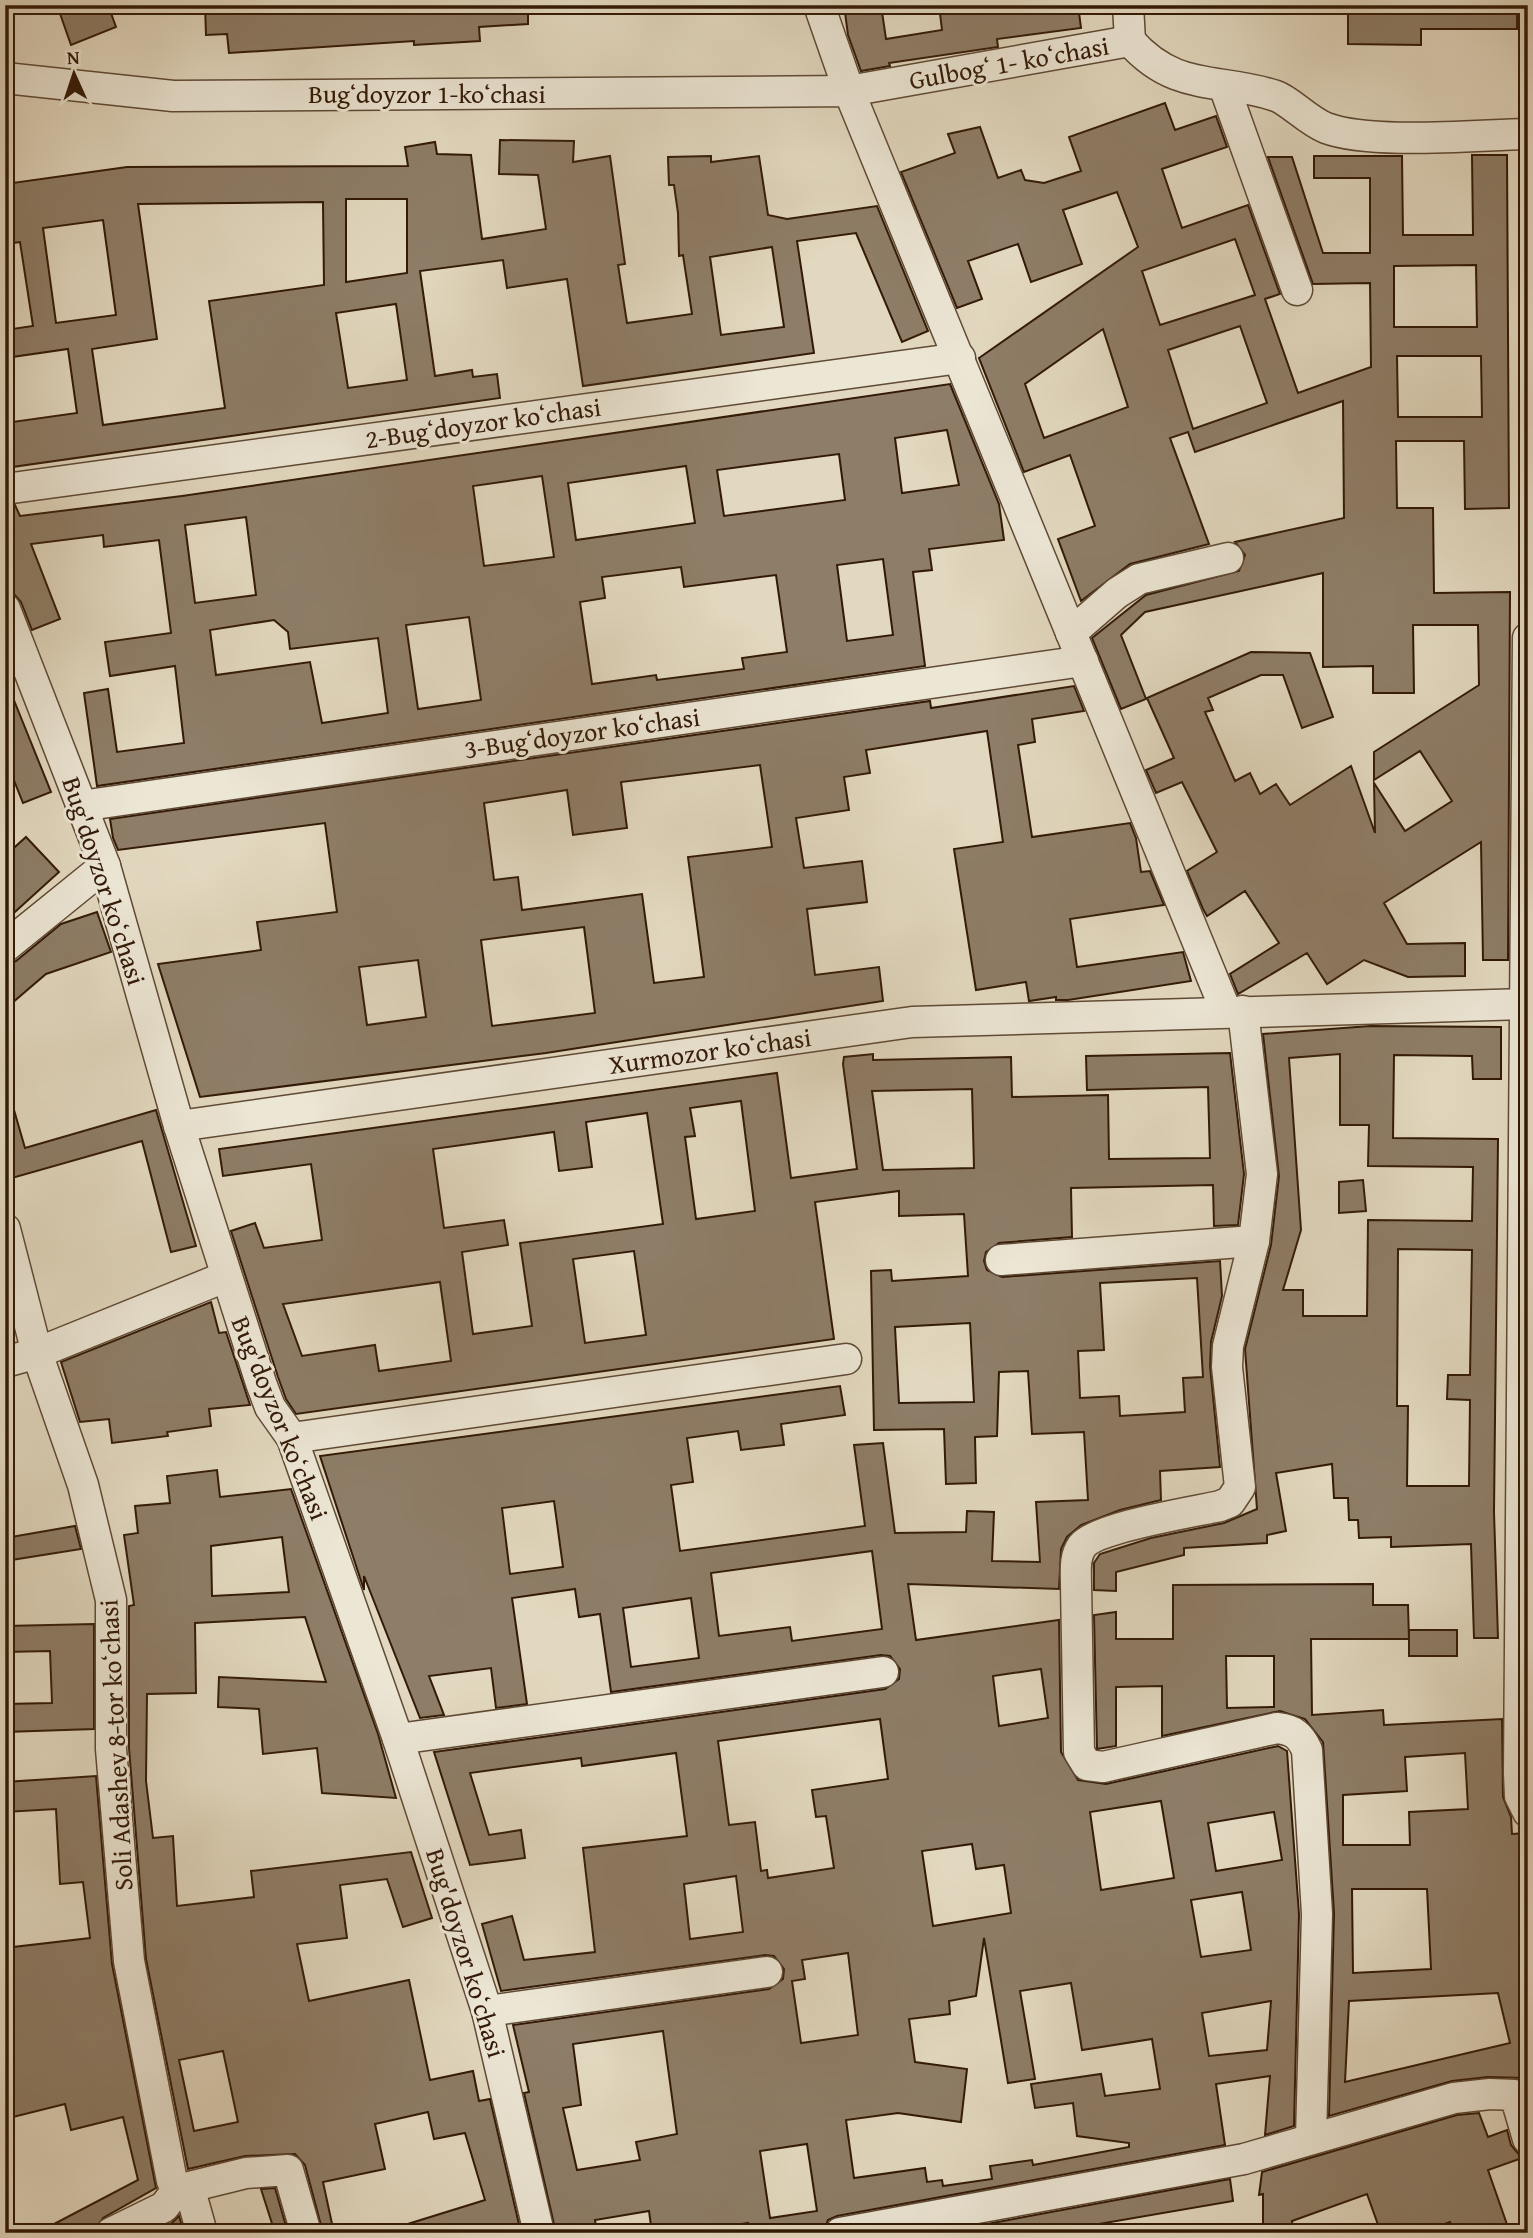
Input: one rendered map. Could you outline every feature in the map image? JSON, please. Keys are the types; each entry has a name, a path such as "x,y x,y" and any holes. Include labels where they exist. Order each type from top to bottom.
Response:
{"street":[{"path":"820,5 849,90 1071,633 1235,1011 1262,1174 1254,1241 1230,1338 1227,1367 1242,1479 1230,1502 1107,1532 1088,1540 1080,1548 1076,1559 1079,1752 1087,1765 1103,1768 1277,1728 1300,1736 1307,1750 1317,1914 1311,2138"},
{"path":"1128,5 1130,41"},
{"name":"Gulbogʻ 1- koʻchasi","path":"849,90 1130,41 1145,58 1163,71 1279,97 1298,113 1326,128 1359,136 1528,134"},
{"name":"Bugʻdoyzor 1-koʻchasi","path":"5,78 173,96 849,90"},
{"path":"1224,86 1297,290"},
{"name":"2-Bugʻdoyzor koʻchasi","path":"5,489 960,358"},
{"path":"1071,633 1117,593 1139,579 1228,558"},
{"name":"Bug'doyzor koʻchasi","path":"5,609 105,866 225,1277 270,1407 292,1438 398,1739 487,2011 539,2233"},
{"path":"1528,638 1519,1773 1520,1796 1528,1812"},
{"name":"3-Bugʻdoyzor koʻchasi","path":"81,806 1083,661"},
{"path":"5,947 105,866"},
{"name":"Xurmozor koʻchasi","path":"179,1126 912,1022 1527,1004"},
{"name":"Soli Adashev 8-tor koʻchasi","path":"5,1229 37,1353 83,1485 111,1600 111,1749 129,1962 172,2181 177,2190"},
{"path":"1001,1260 1254,1241"},
{"path":"5,1362 37,1353 225,1277"},
{"path":"292,1438 846,1359"},
{"path":"398,1739 883,1672"},
{"path":"487,2011 767,1972"},
{"path":"840,2233 1244,2159 1454,2098 1521,2093 1528,2139"},
{"path":"111,2233 164,2207 177,2190 246,2173 288,2170 306,2233"},
{"path":"177,2190 193,2201 202,2233"}],"building":[{"path":"57,5 108,5 116,27 71,45"},
{"path":"205,5 528,5 528,24 479,27 480,41 414,45 414,41 229,53 227,34 206,35"},
{"path":"844,5 881,5 886,39 942,30 939,5 1078,5 1081,28 997,39 998,47 889,63 890,66 861,71 848,35"},
{"path":"1348,5 1517,5 1517,29 1421,29 1421,45 1348,44"},
{"path":"1165,103 1175,130 1216,116 1227,147 1162,169 1182,228 1248,205 1280,294 1265,299 1298,393 1371,367 1370,283 1313,284 1268,157 1292,157 1323,253 1370,253 1370,178 1314,178 1314,156 1402,156 1403,235 1473,235 1472,155 1507,155 1509,508 1465,509 1464,441 1396,441 1397,508 1433,508 1434,593 1510,592 1508,960 1483,960 1481,842 1384,903 1407,944 1465,943 1465,976 1408,977 1364,960 1327,984 1307,953 1238,994 1230,974 1279,943 1245,891 1207,916 1203,909 1187,871 1217,852 1182,782 1156,793 1146,770 1174,758 1147,698 1251,652 1310,653 1333,717 1302,728 1283,675 1261,675 1208,698 1213,710 1205,712 1235,781 1250,773 1260,794 1276,784 1290,805 1351,766 1375,833 1374,783 1405,831 1452,801 1420,751 1374,780 1374,752 1479,685 1478,625 1413,625 1414,693 1373,693 1373,666 1323,667 1323,573 1145,612 1121,635 1146,699 1121,709 1092,638 1146,595 1239,571 1245,555 1235,542 1344,518 1343,401 1195,452 1188,432 1170,438 1209,544 1130,564 1081,601 1058,539 1095,526 1070,455 1024,472 979,358 1138,247 1117,192 1063,210 1082,264 1031,282 1018,244 968,261 982,299 957,308 901,172 955,153 948,134 980,127 998,178 1021,170 1025,180 1044,183 1081,171 1069,137","holes":["1235,239 1255,295 1160,325 1142,271","1476,265 1477,327 1394,327 1394,266","1240,326 1267,403 1193,429 1168,350","1103,329 1128,407 1044,438 1025,384","1397,356 1481,356 1482,417 1398,417"]},
{"path":"500,140 574,141 573,162 610,156 625,264 618,265 627,323 692,314 683,255 679,256 678,213 674,185 669,185 668,157 711,156 711,162 759,156 768,215 787,219 877,206 928,331 902,342 856,233 797,241 814,353 583,386 567,279 507,288 503,260 420,271 435,376 472,370 473,377 497,374 500,398 5,468 5,423 77,413 68,349 5,358 5,330 33,326 20,242 5,244 5,184 127,167 408,166 405,147 435,142 437,154 471,155 482,239 546,229 538,175 499,174","holes":["346,199 407,199 407,273 346,282","323,202 324,285 209,301 225,408 103,425 92,349 157,339 138,204","103,220 116,315 56,323 43,228","772,247 784,327 721,335 710,257","396,304 407,380 348,388 336,313"]},
{"path":"950,384 999,504 1004,540 929,549 932,570 913,572 925,666 97,786 84,693 108,689 117,752 184,743 175,666 110,676 105,642 171,633 159,540 104,547 103,535 31,544 60,619 32,630 21,602 15,595 5,592 5,506 15,505 20,516 182,496","holes":["947,430 959,485 902,493 895,438","839,454 845,500 724,516 717,470","686,466 695,523 576,540 568,483","542,476 554,557 484,566 473,486","246,517 256,595 195,603 185,525","883,559 893,635 847,641 837,565","681,567 684,587 776,575 787,652 742,658 744,669 657,680 656,675 592,684 580,602 605,598 602,577","469,617 481,700 418,709 406,625","274,620 288,632 290,649 378,638 388,713 322,723 310,662 216,675 210,630"]},
{"path":"5,678 51,792 23,803 11,773 5,775"},
{"path":"1074,686 1084,711 1032,719 1035,742 1018,745 1032,837 1130,823 1136,838 1141,872 1150,871 1164,905 1070,919 1077,967 1183,952 1191,981 1068,1000 1056,1000 1056,997 1029,1001 1026,982 976,990 954,849 1003,842 987,731 866,750 870,773 844,777 849,810 796,818 804,868 862,861 867,902 807,909 815,975 879,967 883,1001 546,1053 200,1097 158,964 261,950 257,922 337,912 325,823 118,850 110,819 930,701 931,708","holes":["760,765 772,847 688,857 704,977 654,983 642,894 522,910 518,877 494,880 484,803 567,790 573,835 627,828 621,782","584,927 595,1013 492,1026 481,940","418,960 426,1017 367,1025 359,967"]},
{"path":"26,837 59,872 5,921 5,856"},
{"path":"97,912 111,952 46,974 5,1009 5,964 16,961 61,924"},
{"path":"1370,1026 1501,1027 1501,1079 1473,1079 1472,1056 1394,1055 1393,1138 1498,1139 1494,1512 1498,1638 1474,1638 1471,1544 1391,1547 1391,1537 1359,1538 1358,1520 1349,1520 1348,1498 1334,1498 1332,1464 1276,1473 1286,1531 1267,1535 1267,1543 1184,1548 1184,1555 1116,1572 1116,1591 1094,1590 1094,1563 1100,1554 1151,1538 1224,1523 1257,1509 1245,1349 1271,1245 1279,1176 1263,1034","holes":["1340,1054 1340,1125 1369,1125 1368,1166 1473,1167 1472,1221 1368,1220 1367,1316 1303,1316 1303,1290 1283,1290 1301,1230 1289,1058","1398,1249 1472,1250 1470,1375 1448,1375 1447,1399 1470,1400 1469,1486 1407,1486 1408,1406 1397,1406"]},
{"path":"1230,1053 1244,1174 1238,1225 1214,1226 1213,1185 1071,1188 1072,1237 999,1243 986,1252 984,1261 987,1270 1002,1277 1220,1261 1222,1296 1211,1342 1210,1366 1220,1467 1160,1471 1161,1500 1120,1510 1081,1525 1067,1537 1061,1549 1059,1589 908,1584 916,1640 1059,1620 1061,1752 1078,1780 1106,1784 1278,1746 1287,1751 1299,1914 1294,2126 1265,2135 1270,2076 1216,2084 1225,2145 837,2216 828,2220 823,2233 749,2233 748,2223 689,2233 652,2233 649,2211 595,2220 597,2233 556,2233 524,2093 529,2092 513,2025 769,1989 783,1979 784,1969 774,1956 765,1955 501,1991 482,1924 512,1916 524,1960 595,1952 583,1848 687,1836 676,1753 582,1766 581,1758 470,1773 489,1835 521,1830 525,1858 470,1865 434,1752 885,1689 899,1679 900,1669 890,1656 881,1655 611,1692 600,1614 579,1617 575,1589 512,1598 527,1704 496,1708 491,1668 429,1676 444,1715 420,1718 364,1576 364,1590 320,1456 840,1386 845,1415 781,1424 784,1445 741,1450 738,1431 687,1438 693,1482 671,1485 680,1551 865,1526 854,1445 883,1443 895,1533 966,1532 967,1511 994,1512 992,1561 1040,1562 1036,1502 1088,1500 1084,1432 1032,1434 1028,1371 999,1372 997,1436 975,1437 976,1483 946,1484 944,1429 874,1430 871,1271 891,1270 892,1281 968,1276 964,1214 899,1216 899,1191 815,1202 834,1339 296,1414 286,1399 278,1377 231,1231 255,1223 264,1248 322,1240 311,1164 223,1176 219,1149 777,1073 791,1178 857,1169 843,1064 844,1057 873,1054 873,1060 1011,1057 1012,1097 1108,1095 1109,1159 1210,1158 1208,1087 1087,1090 1086,1056","holes":["972,1089 974,1168 883,1170 872,1091","741,1101 755,1211 696,1219 685,1137 695,1136 690,1108","647,1113 663,1224 520,1243 532,1326 473,1334 462,1252 508,1245 504,1220 444,1228 433,1149 554,1132 559,1171 592,1167 586,1122","634,1251 646,1335 585,1343 573,1259","1197,1278 1203,1377 1183,1378 1185,1412 1120,1416 1119,1396 1080,1398 1078,1351 1104,1350 1100,1283","440,1282 451,1361 379,1371 375,1345 302,1356 283,1304","970,1323 974,1402 899,1403 895,1327","554,1501 563,1567 510,1574 502,1508","872,1551 882,1629 792,1641 790,1627 719,1636 711,1573","691,1598 699,1658 631,1667 623,1608","1041,1669 1048,1718 999,1726 993,1676","880,1719 888,1779 812,1790 816,1817 826,1816 834,1868 768,1878 767,1870 761,1871 755,1822 729,1825 718,1741","1161,1801 1174,1878 1101,1890 1090,1812","1274,1812 1282,1860 1216,1871 1208,1823","972,1844 976,1869 1004,1865 1011,1913 933,1926 922,1851","736,1876 743,1932 690,1939 684,1884","1242,1892 1251,1950 1201,1957 1191,1900","984,1938 1008,2083 1035,2079 1020,1991 1071,1983 1082,2050 1152,2039 1160,2089 1105,2096 1101,2074 1031,2084 1035,2108 1073,2103 1077,2136 1129,2143 1129,2147 1033,2165 1032,2160 990,2166 992,2179 943,2186 942,2180 927,2182 925,2168 854,2178 846,2120 898,2113 961,2122 967,2069 915,2062 909,2019 950,2014 949,2001 976,1996","848,1953 858,2035 801,2043 792,1981 805,1979 802,1960","1271,2001 1267,2050 1209,2056 1202,2013","663,2031 677,2134 636,2142 640,2160 577,2170 563,2108 581,2105 573,2044","807,2144 817,2211 770,2218 760,2151"]},
{"path":"12,1103 25,1148 156,1110 196,1246 171,1252 142,1141 5,1180 5,1104"},
{"path":"1363,1180 1366,1211 1339,1213 1339,1182"},
{"path":"211,1302 219,1333 226,1332 250,1405 209,1409 211,1426 167,1432 168,1436 112,1443 109,1419 80,1422 61,1362"},
{"path":"217,1470 220,1497 291,1489 378,1734 396,1798 322,1793 317,1748 263,1754 259,1709 218,1707 219,1677 326,1682 305,1617 195,1623 196,1693 147,1694 146,1781 153,1838 173,1836 177,1906 254,1897 251,1871 411,1852 432,1918 403,1927 387,1879 340,1885 347,1938 297,1944 309,2001 409,1980 430,2080 473,2071 479,2101 490,2099 521,2233 399,2233 398,2227 485,2200 465,2133 434,2139 428,2112 375,2124 385,2169 323,2182 334,2233 323,2233 305,2165 295,2154 245,2156 188,2169 146,1959 129,1748 129,1606 134,1605 124,1535 138,1533 135,1506 170,1503 167,1476","holes":["282,1537 289,1592 212,1596 211,1546","223,2051 238,2122 194,2131 179,2060"]},
{"path":"75,1526 81,1549 5,1561 5,1538"},
{"path":"1373,1584 1373,1605 1408,1605 1409,1639 1311,1639 1312,1715 1383,1710 1384,1725 1502,1719 1503,1797 1511,1817 1512,1834 1528,1833 1528,2078 1488,2077 1452,2081 1329,2116 1334,1913 1323,1742 1305,1719 1280,1711 1162,1736 1162,1686 1116,1687 1116,1746 1097,1749 1094,1615 1116,1612 1116,1639 1173,1639 1173,1585","holes":["1226,1656 1274,1656 1274,1707 1227,1708","1465,1753 1468,1809 1409,1812 1410,1845 1343,1845 1343,1795 1407,1791 1405,1757","1352,1889 1427,1889 1431,1969 1353,1973","1498,1993 1510,2043 1345,2082 1349,2001"]},
{"path":"94,1624 94,1729 5,1732 5,1704 52,1703 50,1651 5,1652 5,1626"},
{"path":"1409,1630 1457,1630 1457,1656 1409,1656"},
{"path":"96,1776 112,1964 156,2188 103,2218 94,2233 37,2233 138,2180 123,2117 71,2130 65,2104 5,2119 5,1948 90,1938 83,1882 60,1884 56,1809 5,1812 5,1782"},
{"path":"1479,2113 1488,2137 1507,2130 1511,2145 1522,2158 1488,2170 1510,2233 1454,2233 1450,2222 1420,2233 1381,2233 1367,2194 1292,2221 1293,2233 1263,2233 1263,2194 1259,2195 1262,2172 1457,2115"},
{"path":"1230,2179 1233,2201 1087,2226 1088,2233 1062,2233 1062,2228 1036,2233 938,2233"},
{"path":"275,2188 288,2233 275,2233 261,2189"},
{"path":"179,2216 184,2233 151,2233 172,2223"}]}
